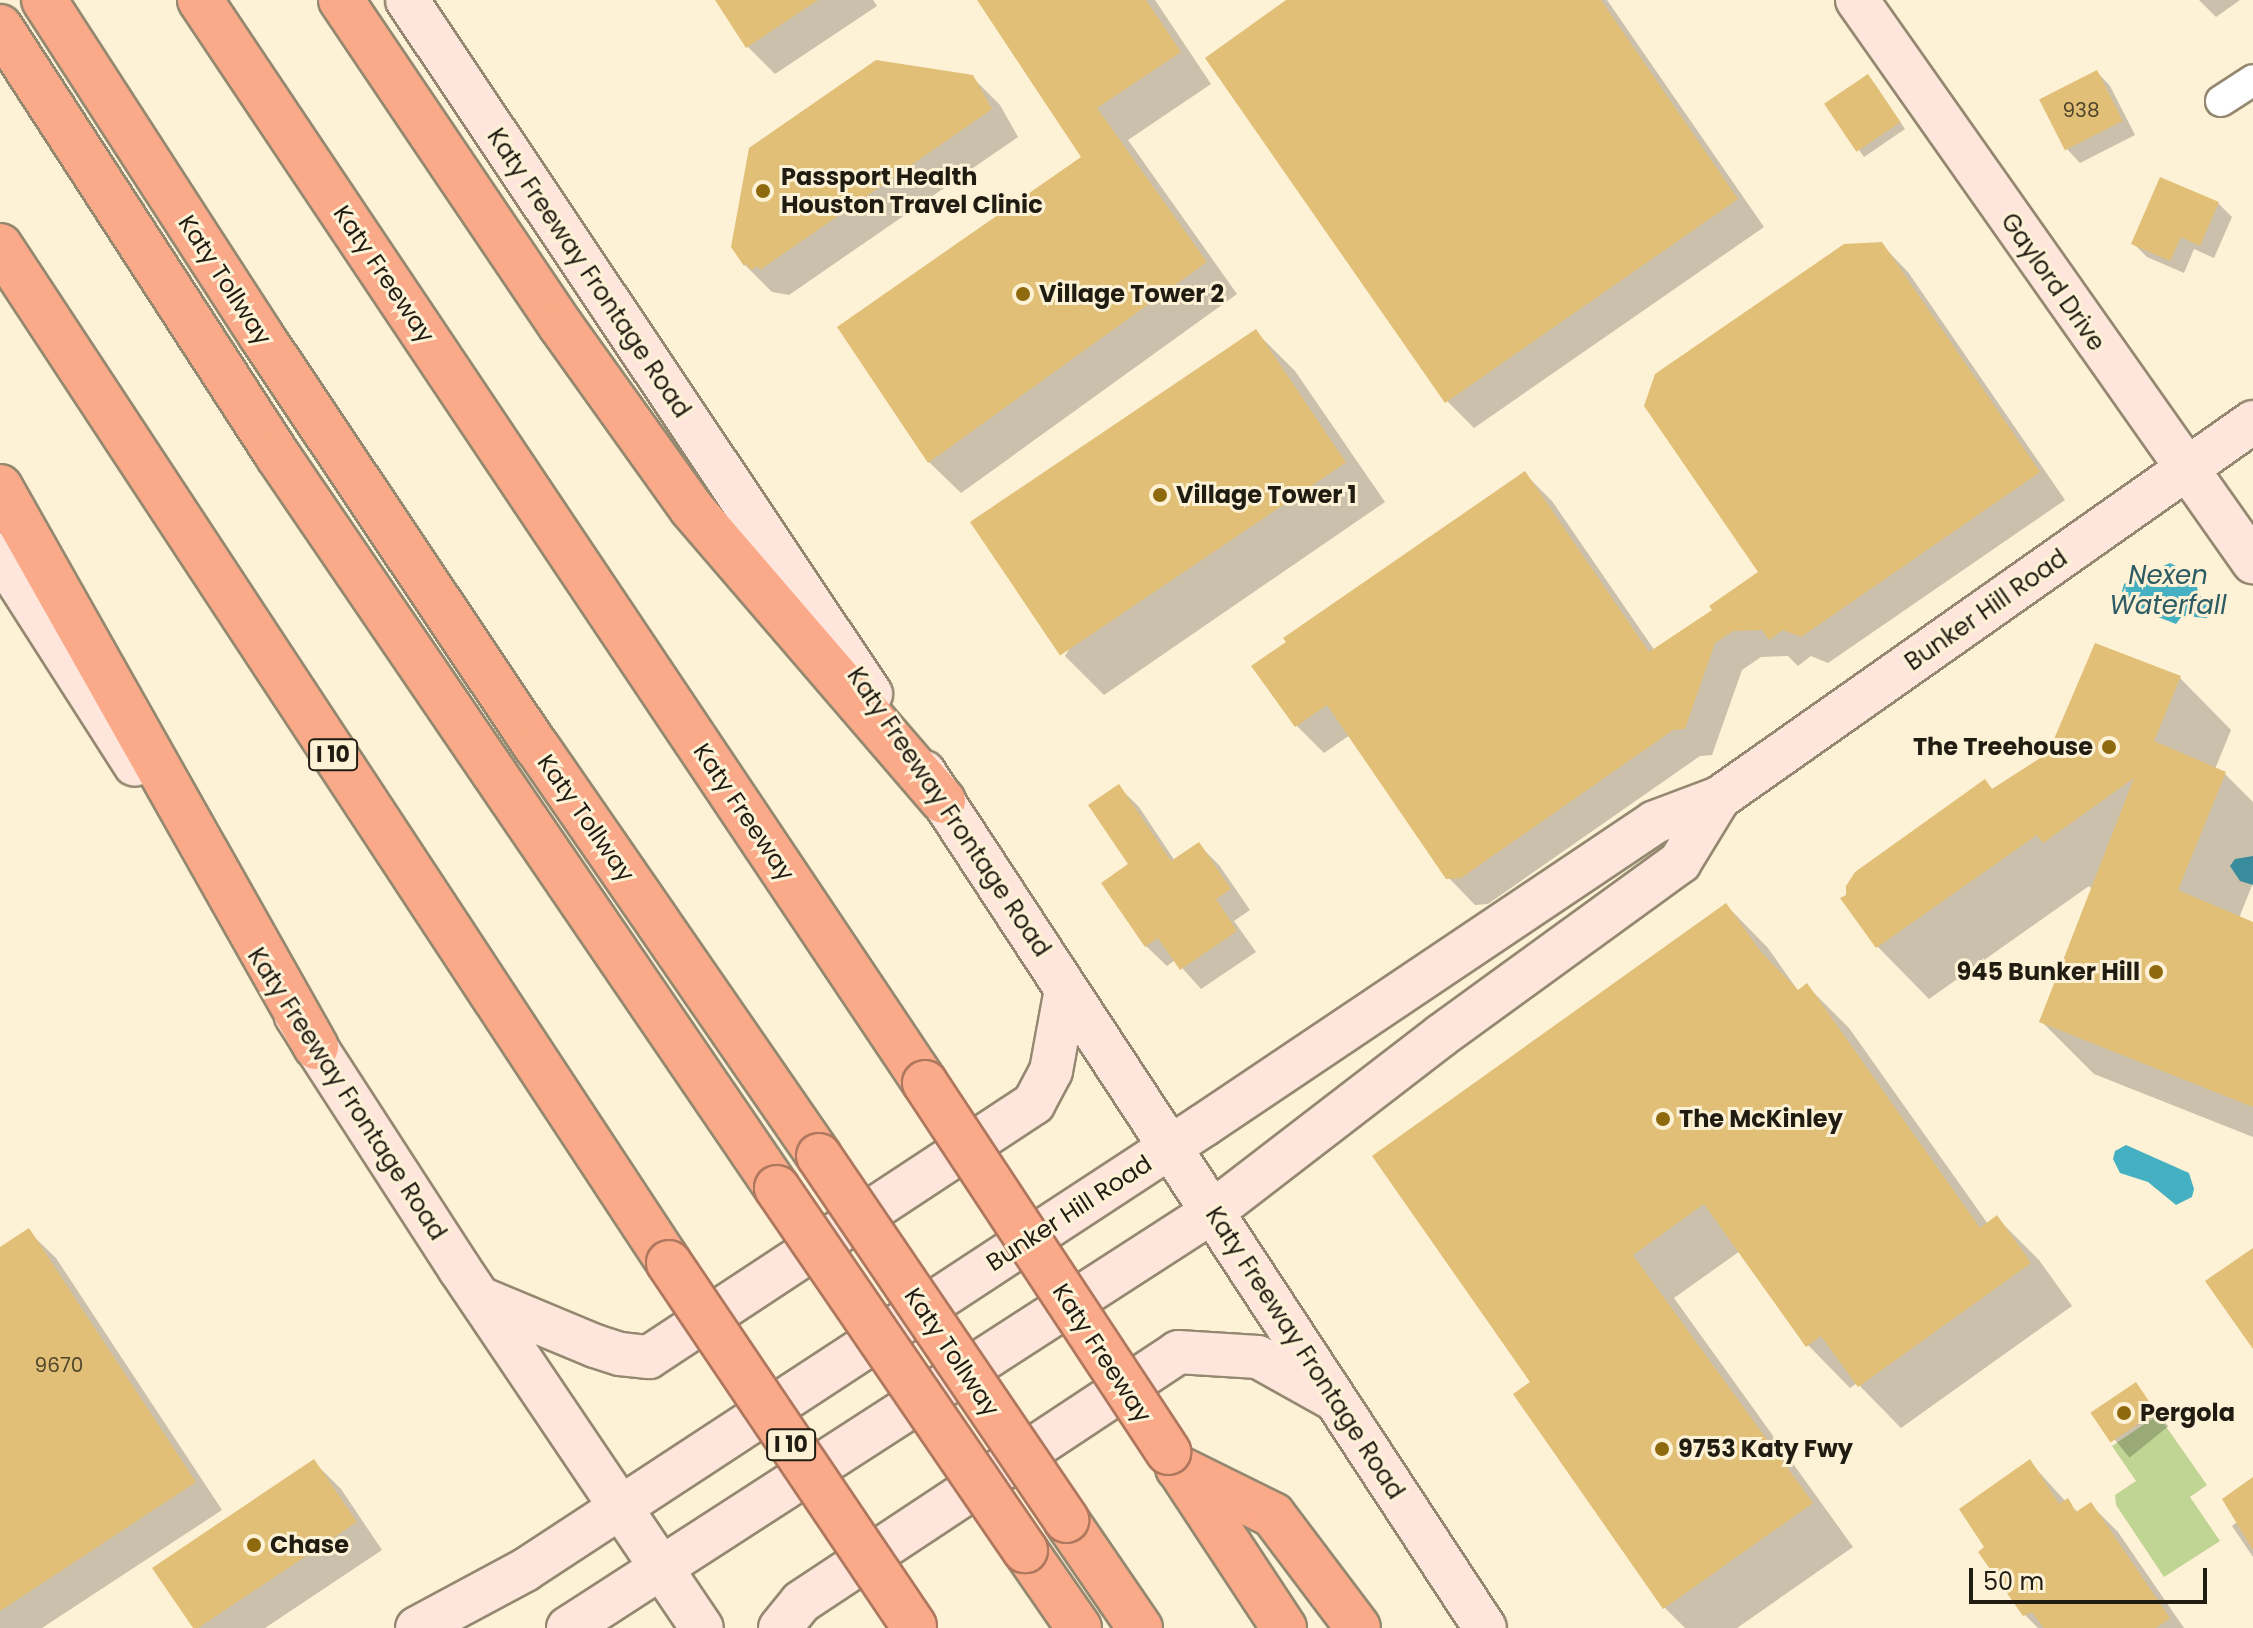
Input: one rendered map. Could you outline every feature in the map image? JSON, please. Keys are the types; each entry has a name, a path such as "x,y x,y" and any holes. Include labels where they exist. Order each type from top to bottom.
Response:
{"highway":[{"name":"Katy Tollway","path":"44,0 320,425 1140,1628"},
{"name":"Katy Freeway","path":"200,0 925,1083 1284,1628"},
{"path":"341,0 561,326 692,509 943,801"},
{"name":"Katy Tollway","path":"0,27 287,469 1079,1628"},
{"name":"I 10","path":"0,246 669,1263 914,1627"},
{"path":"0,487 316,1047"},
{"path":"1173,1460 1273,1515 1358,1628"}],"main road":[{"name":"Katy Freeway Frontage Road","path":"407,0 943,801 1485,1628"},
{"name":"Gaylord Drive","path":"1857,0 2185,470 2253,562"},
{"name":"Bunker Hill Road","path":"417,1628 512,1578 1170,1148 1655,822 1719,798 2253,422"},
{"name":"Katy Freeway Frontage Road","path":"0,554 316,1047 702,1628"},
{"name":"Bunker Hill Road","path":"568,1628 663,1570 1212,1212 1442,1035 1680,862 1719,798"},
{"path":"482,1299 607,1350 649,1357 1034,1103 1051,1071 1066,989"},
{"path":"780,1628 801,1602 1178,1352 1258,1357 1335,1399"}],"street":[{"path":"2221,101 2253,80"}],"green space":[{"path":"2158,1415 2207,1485 2190,1497 2220,1541 2164,1577 2116,1505 2115,1495 2136,1481 2112,1446"}],"water":[{"name":"Nexen Waterfall","path":"2170,563 2194,575 2199,595 2213,606 2207,618 2182,616 2176,624 2125,604 2124,584"},
{"path":"2253,856 2253,885 2240,881 2230,866 2235,859"},
{"path":"2126,1145 2189,1173 2194,1189 2192,1197 2176,1205 2148,1182 2120,1173 2113,1159 2115,1151"}],"building":[{"path":"715,0 818,0 746,48"},
{"name":"Village Tower 2","path":"977,0 1146,0 1181,52 1097,108 1207,262 928,463 837,327 1081,157"},
{"path":"1286,0 1601,0 1738,199 1445,403 1205,58"},
{"path":"876,60 973,75 992,109 760,270 758,266 751,270 746,264 744,266 731,247 749,148"},
{"path":"2097,70 2123,121 2065,150 2039,100"},
{"path":"1868,74 1900,122 1856,152 1824,104"},
{"path":"2160,177 2219,202 2200,246 2181,237 2170,261 2131,244"},
{"path":"1882,242 2040,472 1801,637 1783,630 1769,640 1762,630 1733,631 1715,643 1685,729 1673,730 1461,878 1446,879 1327,705 1295,727 1251,666 1286,642 1283,638 1525,471 1649,652 1712,610 1709,606 1758,572 1644,406 1655,374 1844,244"},
{"name":"Village Tower 1","path":"1256,329 1346,462 1060,655 970,522"},
{"path":"2095,643 2181,676 2154,741 2226,772 2178,890 2253,922 2253,1107 2039,1022 2134,778 2043,843 2037,835 1876,948 1840,898 1846,895 1846,886 1855,872 1985,779 1992,789 2048,753"},
{"path":"1119,784 1171,861 1199,842 1231,889 1216,899 1237,931 1180,970 1158,938 1145,947 1101,883 1128,864 1088,805"},
{"name":"The McKinley","path":"1726,903 1761,952 1798,990 1807,983 1980,1228 1997,1215 2031,1263 1858,1387 1821,1336 1806,1347 1704,1204 1633,1255 1813,1503 1663,1609 1513,1394 1530,1382 1372,1156"},
{"path":"29,1228 196,1482 0,1611 0,1247"},
{"path":"2253,1248 2253,1349 2205,1281"},
{"name":"Pergola","path":"2136,1382 2156,1412 2111,1443 2090,1413"},
{"name":"Chase","path":"314,1459 357,1522 198,1628 193,1628 152,1568"},
{"path":"2030,1459 2059,1504 2068,1498 2076,1512 2091,1502 2170,1618 2156,1628 2044,1628 2032,1612 2023,1616 1978,1552 1984,1547 1959,1509"},
{"path":"2253,1477 2253,1550 2222,1499"}],"place":[{"name":"Passport Health Houston Travel Clinic","path":"763,191"},
{"name":"Village Tower 2","path":"1023,294"},
{"name":"Village Tower 1","path":"1160,495"},
{"name":"The Treehouse","path":"2109,747"},
{"name":"945 Bunker Hill","path":"2156,972"},
{"name":"The McKinley","path":"1663,1119"},
{"name":"Pergola","path":"2124,1413"},
{"name":"9753 Katy Fwy","path":"1662,1449"},
{"name":"Chase","path":"254,1545"}]}
